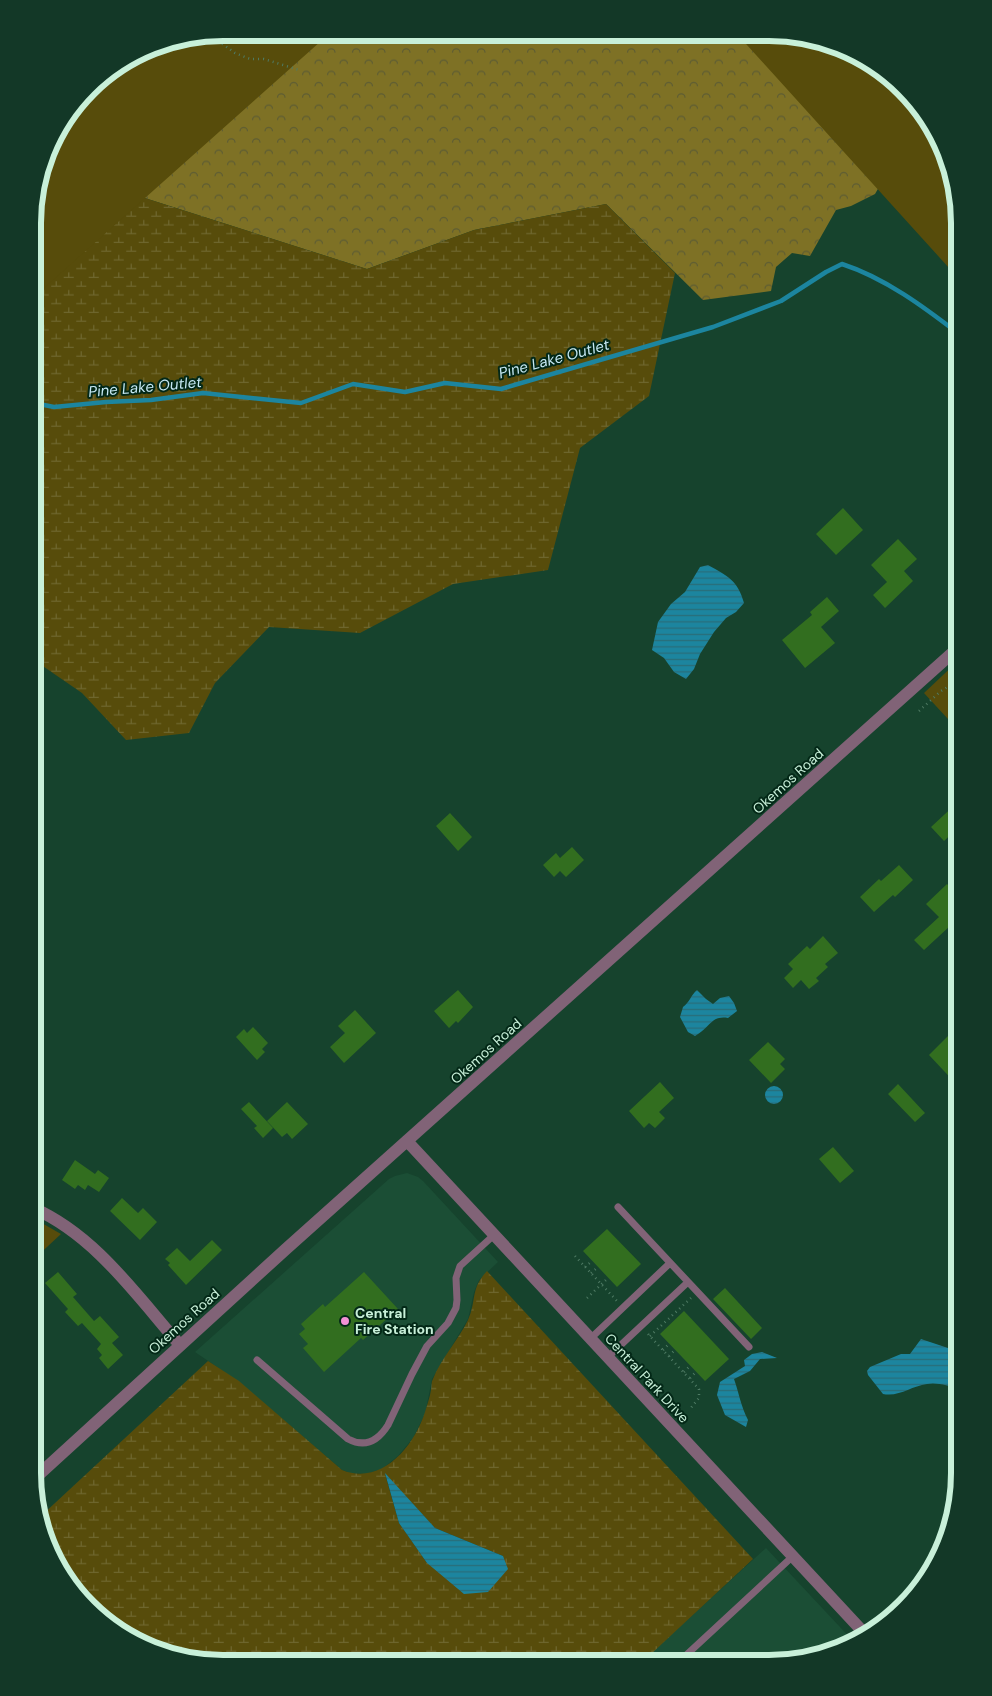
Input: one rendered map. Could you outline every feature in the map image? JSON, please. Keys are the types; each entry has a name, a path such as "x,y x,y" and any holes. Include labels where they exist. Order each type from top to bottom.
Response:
{"street":[{"name":"Okemos Road","path":"41,1473 180,1345 951,654"},
{"name":"Central Park Drive","path":"407,1141 861,1630"},
{"path":"41,1213 60,1224 98,1252 180,1345"}],"lane":[{"path":"618,1207 749,1347"},
{"path":"257,1360 348,1438 356,1443 374,1441 388,1426 427,1346 448,1323 456,1308 456,1278 460,1266 494,1234"},
{"path":"590,1339 670,1263"},
{"path":"608,1357 688,1282"},
{"path":"686,1655 792,1557"}],"path":[{"path":"219,41 234,52 250,59 264,59 299,70"},
{"path":"920,711 941,691 951,685"},
{"path":"585,1267 592,1261"},
{"path":"591,1273 598,1267"},
{"path":"587,1298 608,1278"},
{"path":"650,1336 698,1292"},
{"path":"663,1350 669,1344"},
{"path":"669,1356 675,1350"},
{"path":"684,1372 690,1366"},
{"path":"690,1378 696,1372"}],"shaded area":[{"path":"407,1173 423,1181 498,1262 479,1280 474,1292 468,1319 432,1379 425,1414 413,1438 398,1456 382,1469 366,1474 350,1473 342,1470 239,1382 195,1352 389,1179"},
{"path":"766,1548 849,1636 816,1649 793,1653 769,1655 649,1655"}],"green space":[{"path":"223,41 321,41 41,291 41,223 47,176 60,143 72,122 86,103 103,86 143,60 176,47"},
{"path":"233,41 769,41 793,43 816,47 838,55 860,66 885,83 887,173 875,194 851,206 836,210 810,256 792,253 776,267 771,291 703,300 606,204 474,230 367,269 104,185 56,151 72,122 86,103 103,86 120,73"},
{"path":"743,41 793,43 816,47 838,55 880,79 906,103 932,143 945,176 951,223 951,270"},
{"path":"104,185 367,269 474,230 606,204 675,273 649,396 580,448 548,570 453,584 360,633 269,627 215,683 189,733 126,740 82,693 41,665 41,223 43,197"},
{"path":"951,668 951,722 924,693"},
{"path":"41,1223 61,1234 41,1253"},
{"path":"487,1271 753,1559 650,1655 223,1655 199,1653 176,1649 132,1630 103,1610 79,1584 60,1553 46,1512 208,1361 239,1381 342,1470 356,1474 370,1473 394,1460 413,1438 425,1412 432,1380 440,1364 460,1335 471,1313 478,1283","holes":["385,1474 435,1528 503,1556 427,1563 399,1523"]}],"water":[{"path":"708,565 735,584 742,595 744,603 736,612 726,618 714,632 700,654 694,669 686,679 674,672 664,658 652,650 658,622 671,604 685,592 700,567"},
{"path":"697,990 713,1004 720,998 729,996 737,1011 728,1018 714,1020 695,1036 688,1032 680,1017 683,1007"},
{"path":"774,1086 780,1089 783,1095 780,1101 774,1104 768,1101 765,1095 768,1089"},
{"path":"921,1339 948,1348 951,1347 951,1386 943,1384 921,1385 900,1393 883,1394 867,1371 870,1367 901,1354 910,1354"},
{"path":"762,1352 777,1358 760,1359 750,1371 734,1379 748,1420 746,1427 725,1415 717,1395 720,1382 745,1366 744,1360 752,1354"},
{"path":"385,1473 435,1528 503,1556 508,1569 488,1592 464,1594 427,1563 399,1523"}],"building":[{"path":"843,508 863,530 836,555 816,534"},
{"path":"898,539 917,559 904,571 913,581 885,608 873,595 887,582 871,565"},
{"path":"827,597 839,611 821,627 835,643 805,668 782,640 812,615 810,612"},
{"path":"951,808 951,834 944,841 931,827"},
{"path":"450,813 472,837 458,851 436,826"},
{"path":"572,847 584,860 566,877 560,871 554,877 543,865 556,853 560,858"},
{"path":"899,865 913,880 895,897 893,895 874,912 860,897 879,879 881,881"},
{"path":"947,884 951,888 951,927 924,950 914,940 939,917 926,904"},
{"path":"823,936 838,953 825,964 828,967 816,978 819,981 809,989 801,980 793,988 784,978 793,969 788,964 807,946 810,949"},
{"path":"458,990 473,1007 458,1023 456,1021 449,1028 434,1011"},
{"path":"355,1010 376,1033 344,1063 330,1047 345,1033 338,1026"},
{"path":"253,1027 268,1043 262,1049 265,1052 257,1060 236,1037 244,1029 247,1033"},
{"path":"948,1036 951,1039 951,1078 929,1055"},
{"path":"768,1042 785,1059 780,1064 785,1069 771,1083 749,1060"},
{"path":"660,1082 674,1098 659,1112 665,1118 655,1128 649,1123 644,1128 629,1111"},
{"path":"898,1084 925,1113 915,1122 888,1094"},
{"path":"249,1102 273,1128 263,1138 254,1128 257,1126 241,1109"},
{"path":"287,1102 308,1124 292,1139 287,1133 282,1137 267,1121"},
{"path":"833,1147 854,1171 840,1183 819,1159"},
{"path":"75,1160 95,1174 98,1170 109,1178 99,1192 88,1185 85,1190 78,1185 75,1189 62,1180"},
{"path":"122,1198 138,1213 143,1208 157,1222 140,1240 110,1211"},
{"path":"607,1229 641,1264 617,1287 583,1251"},
{"path":"212,1240 222,1250 186,1285 165,1259 177,1248 190,1261"},
{"path":"58,1272 77,1294 73,1297 94,1321 100,1316 119,1337 112,1343 123,1355 108,1369 99,1358 102,1355 97,1349 101,1344 82,1323 78,1326 65,1312 68,1309 45,1283"},
{"name":"Central Fire Station","path":"364,1272 398,1309 363,1340 361,1338 324,1372 303,1348 308,1344 299,1334 305,1329 301,1324 323,1304 325,1307"},
{"path":"725,1288 762,1328 751,1339 713,1299"},
{"path":"684,1311 729,1359 705,1381 660,1334"}],"waterway":[{"name":"Pine Lake Outlet","path":"41,404 54,407 151,400 203,393 301,403 353,384 405,392 445,383 501,389 713,327 781,301 842,264 889,285 951,328"}],"place":[{"name":"Central Fire Station","path":"345,1321"}]}
